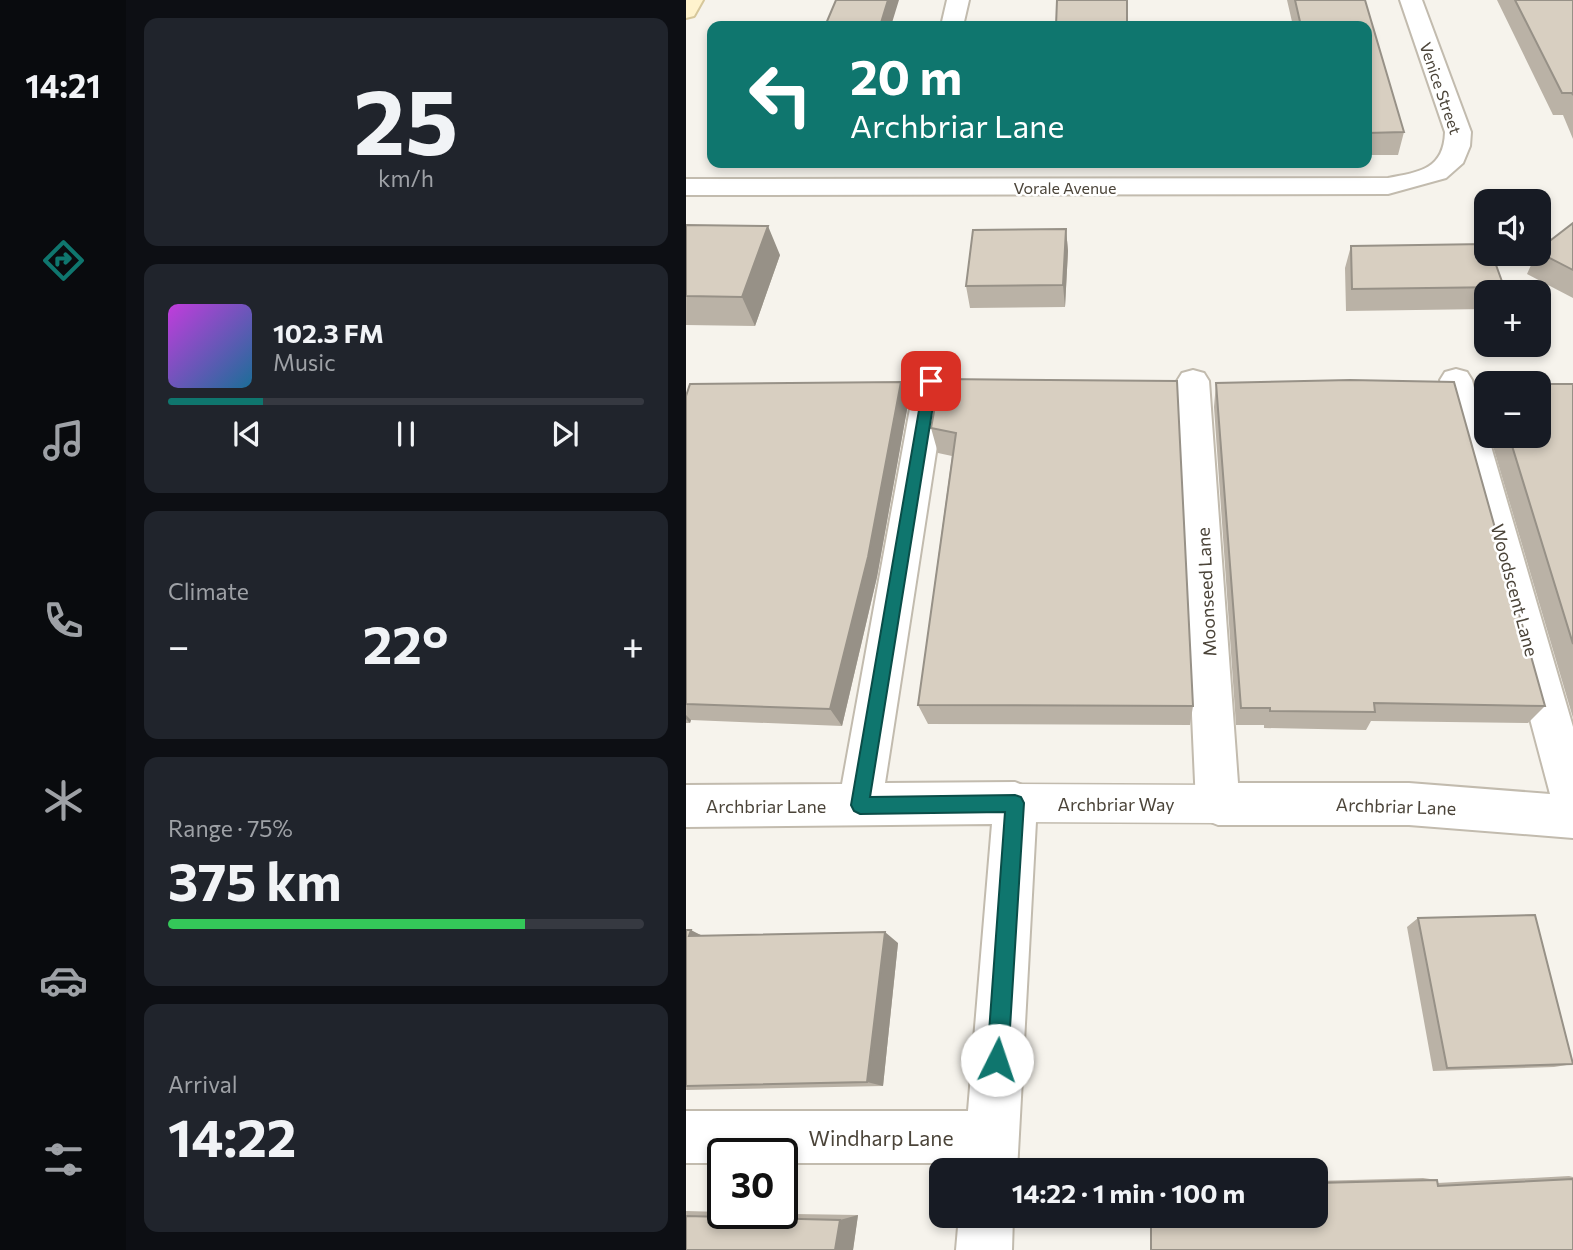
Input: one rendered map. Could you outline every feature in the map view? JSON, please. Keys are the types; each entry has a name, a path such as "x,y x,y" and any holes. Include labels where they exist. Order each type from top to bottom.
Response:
{"street":[{"path":"686,11 692,0"},
{"path":"953,21 958,0"},
{"name":"Venice Street","path":"1411,0 1458,132 1459,148 1451,163 1441,169"},
{"name":"Vorale Avenue","path":"686,187 921,175 1388,186 1422,180 1441,169"},
{"name":"Woodscent Lane","path":"1456,380 1573,801"},
{"path":"860,805 931,381"},
{"name":"Moonseed Lane","path":"1193,381 1218,804"},
{"path":"991,1154 1015,803"},
{"name":"Archbriar Lane","path":"686,806 1015,803"},
{"name":"Archbriar Lane","path":"1218,804 1409,804 1573,817"},
{"name":"Windharp Lane","path":"686,1137 991,1154"},
{"path":"984,1250 985,1228"}],"lane":[{"name":"Archbriar Way","path":"1015,803 1218,804"}],"building":[{"path":"836,0 888,0 882,21 827,21"},
{"path":"1057,0 1127,0 1127,21 1056,21"},
{"path":"1295,0 1365,0 1371,21 1300,21"},
{"path":"1515,0 1573,0 1573,95 1562,93"},
{"path":"1372,24 1404,132 1372,133"},
{"path":"1573,223 1573,270 1551,259 1551,240"},
{"path":"686,225 768,226 742,297 686,296"},
{"path":"1066,229 1063,285 966,286 973,230"},
{"path":"1474,244 1474,266 1496,266 1501,280 1474,280 1474,287 1352,289 1351,246"},
{"path":"940,379 1177,381 1193,706 918,705 956,433 931,428"},
{"path":"1350,380 1454,382 1545,706 1374,703 1375,712 1270,711 1270,708 1241,708 1216,383"},
{"path":"901,382 868,557 830,709 686,704 686,396 690,384"},
{"path":"1551,384 1573,384 1573,644 1513,448 1551,448"},
{"path":"1535,915 1573,1064 1447,1068 1418,918"},
{"path":"686,930 691,930 689,936 885,932 867,1082 686,1086"},
{"path":"1573,1179 1573,1250 1151,1250 1151,1228 1328,1228 1328,1183 1437,1180 1438,1186"},
{"path":"686,1216 707,1217 707,1229 798,1229 798,1219 840,1220 835,1250 686,1250"}],"route":[{"path":"931,381 860,805 1015,803 997,1060"}]}
